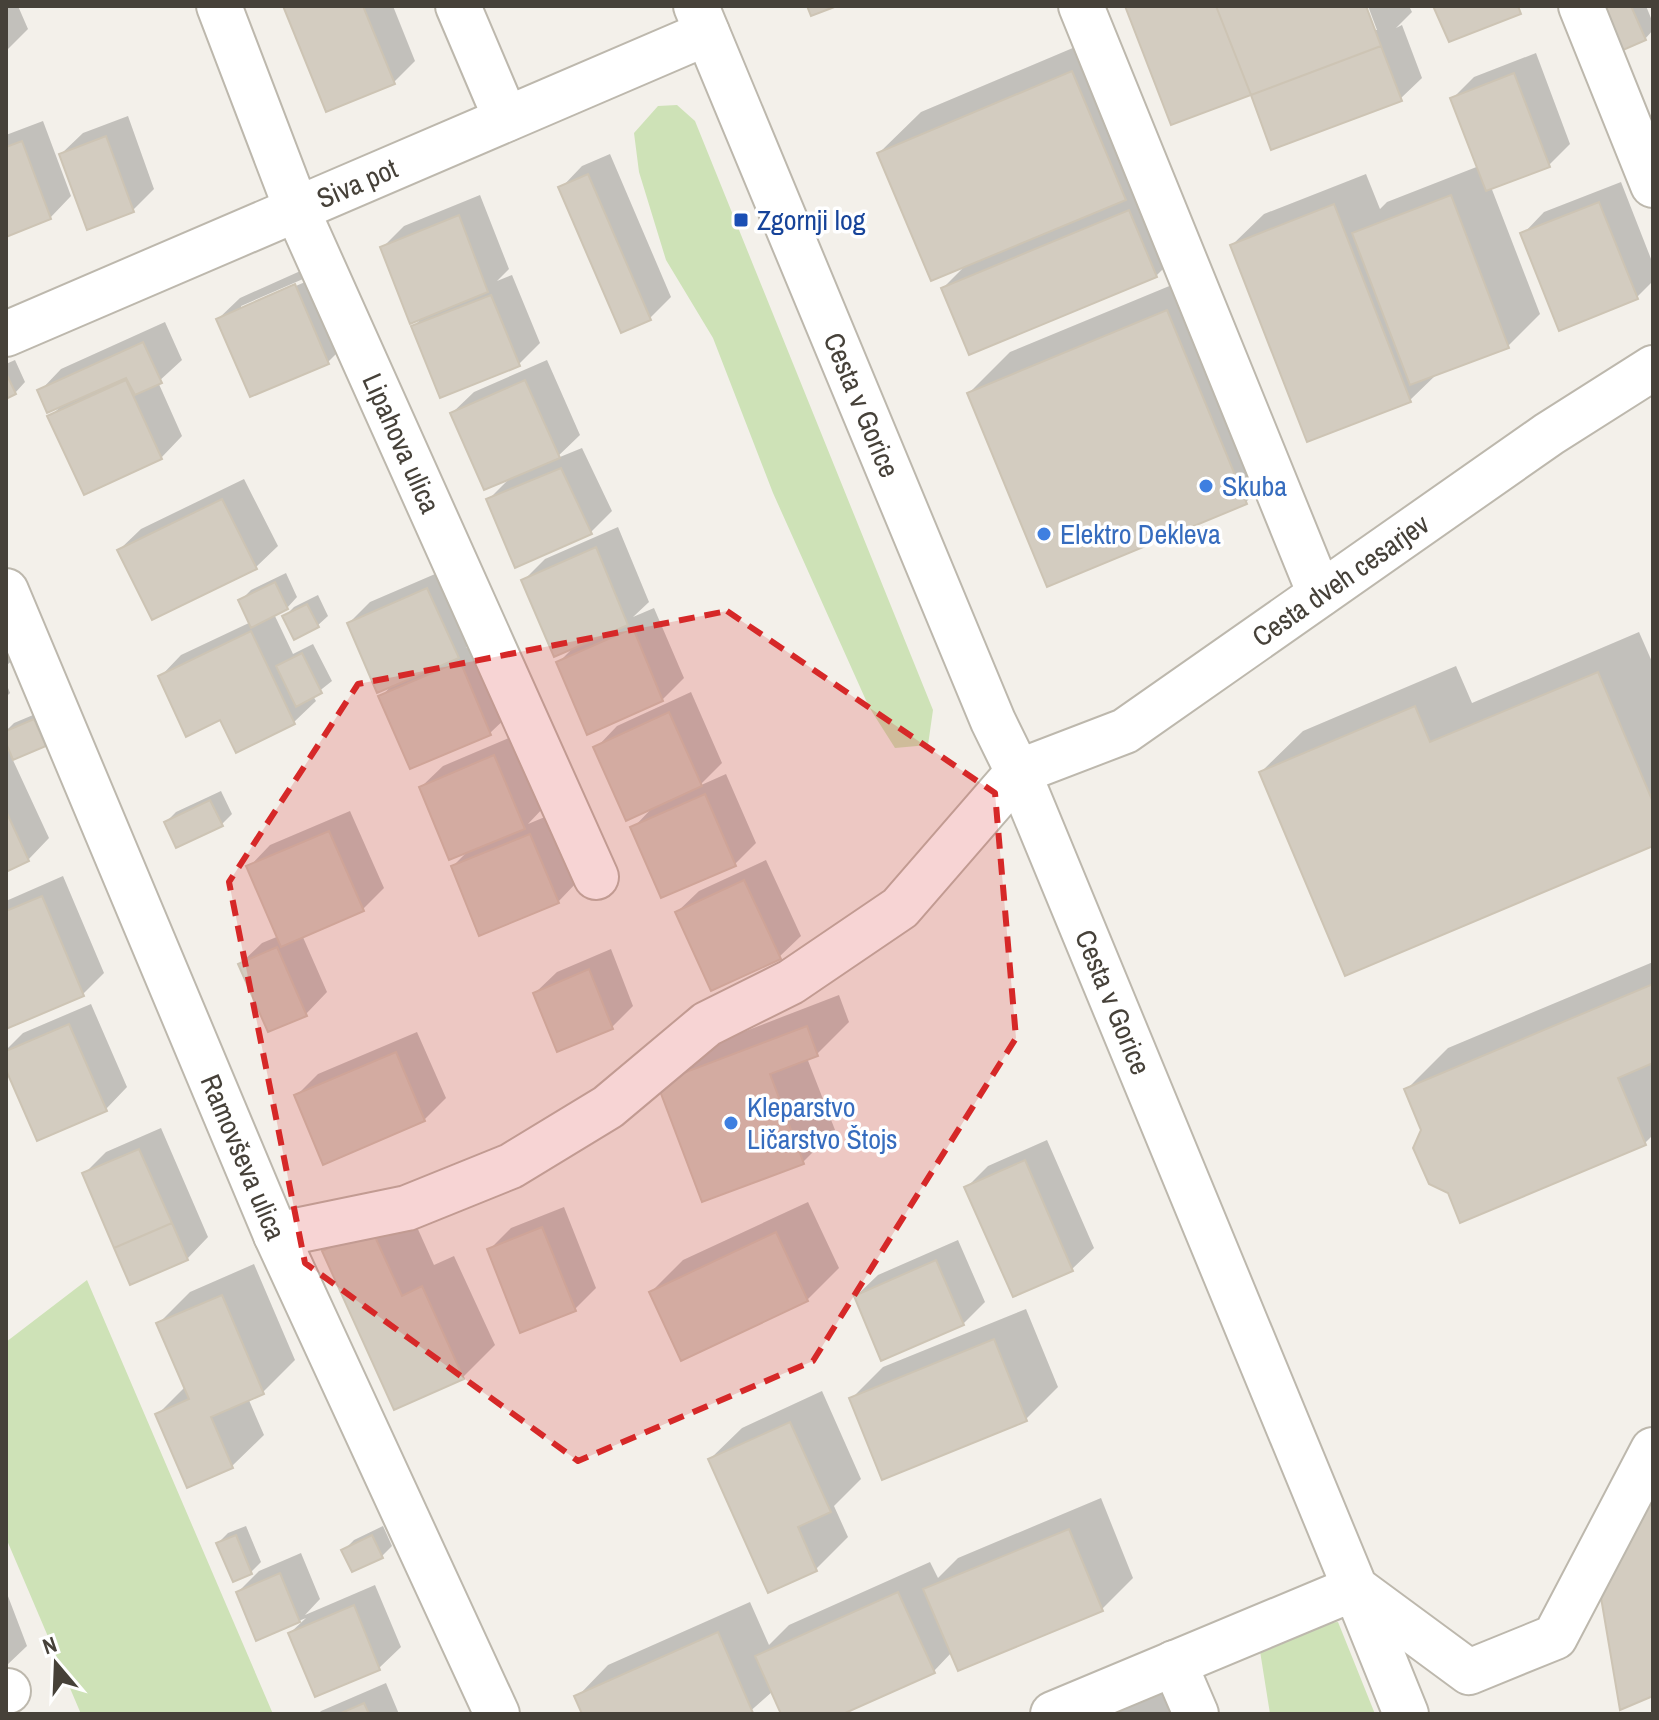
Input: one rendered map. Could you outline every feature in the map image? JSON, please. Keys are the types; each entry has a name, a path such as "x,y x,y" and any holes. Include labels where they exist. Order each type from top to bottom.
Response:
{"street":[{"name":"Lipahova ulica","path":"219,6 297,210 596,877"},
{"path":"458,6 506,119"},
{"path":"1081,6 1320,594"},
{"path":"1581,6 1653,185"},
{"name":"Siva pot","path":"6,334 506,119 701,19"},
{"name":"Cesta v Gorice","path":"701,19 993,721 1018,772 1406,1714"},
{"name":"Cesta dveh cesarjev","path":"1018,772 1125,731 1549,434 1653,368"},
{"name":"Ramovševa ulica","path":"6,591 276,1235 497,1714"},
{"path":"276,1235 407,1208 511,1166 608,1107 707,1024 791,982 900,908 1018,772"},
{"path":"1053,1714 1355,1588 1469,1672 1555,1637 1653,1450"},
{"path":"1174,1663 1196,1714"}],"highlighted area":[{"path":"727,611 995,793 1016,1038 813,1361 578,1461 305,1263 229,882 358,684"}],"green space":[{"path":"677,105 695,121 933,710 928,745 895,748 869,707 773,493 713,338 666,260 639,172 634,133 658,106"},
{"path":"87,1280 273,1714 81,1714 6,1538 6,1342"},
{"path":"1338,1622 1375,1714 1270,1714 1260,1651 1318,1624"}],"building":[{"path":"283,6 363,6 395,84 326,112"},
{"path":"807,6 837,6 811,16"},
{"path":"1125,6 1216,6 1251,95 1171,125"},
{"path":"1216,6 1366,6 1381,46 1251,95"},
{"path":"1433,6 1518,6 1521,14 1449,42"},
{"path":"1605,6 1631,6 1646,40 1614,54 1595,10"},
{"path":"1381,46 1402,101 1271,150 1251,95"},
{"path":"1072,71 1126,200 931,281 877,153"},
{"path":"1514,73 1550,167 1486,191 1450,98"},
{"path":"106,136 134,212 87,230 59,154"},
{"path":"22,141 51,219 6,237 6,147"},
{"path":"588,174 651,320 621,333 558,187"},
{"path":"1451,195 1509,348 1410,385 1352,233"},
{"path":"1599,202 1638,299 1559,331 1520,233"},
{"path":"1334,204 1411,402 1307,442 1230,245"},
{"path":"1129,210 1157,277 969,355 941,288"},
{"path":"459,215 488,292 410,324 380,247"},
{"path":"295,284 329,364 250,397 216,319"},
{"path":"491,295 520,366 440,398 411,326"},
{"path":"1167,310 1247,504 1047,587 967,393"},
{"path":"143,342 162,383 135,395 126,378 47,413 37,390"},
{"path":"6,373 16,394 6,399"},
{"path":"126,380 162,459 84,495 47,416"},
{"path":"525,380 560,458 484,490 450,413"},
{"path":"561,468 592,534 515,568 486,499"},
{"path":"222,499 257,569 152,620 117,550"},
{"path":"596,547 628,625 554,657 521,580"},
{"path":"275,582 288,609 251,628 238,600"},
{"path":"427,588 459,658 377,693 347,623"},
{"path":"307,604 319,627 294,640 282,616"},
{"path":"633,628 663,701 587,735 556,662"},
{"path":"251,631 295,724 236,753 220,720 186,737 158,676"},
{"path":"302,653 322,693 296,707 276,666"},
{"path":"460,661 491,735 410,769 378,696"},
{"path":"1598,672 1653,802 1653,846 1345,976 1259,772 1415,706 1430,742"},
{"path":"669,712 702,786 626,821 593,747"},
{"path":"34,719 46,746 13,760 6,743 6,731"},
{"path":"494,755 525,829 449,860 419,787"},
{"path":"705,794 736,866 661,898 630,827"},
{"path":"210,800 223,826 176,848 164,822"},
{"path":"6,811 29,861 6,872"},
{"path":"329,831 364,911 281,947 246,866"},
{"path":"530,834 559,903 479,936 451,866"},
{"path":"744,880 781,959 711,991 675,912"},
{"path":"42,896 84,996 6,1029 6,911"},
{"path":"277,947 307,1016 268,1032 238,964"},
{"path":"589,969 613,1029 557,1052 533,993"},
{"path":"1653,984 1653,1063 1618,1078 1646,1145 1460,1223 1448,1193 1429,1184 1413,1148 1421,1130 1404,1089"},
{"path":"69,1024 107,1111 37,1141 6,1070 6,1051"},
{"name":"Kleparstvo Ličarstvo Štojs","path":"807,1026 818,1056 770,1074 804,1164 702,1202 657,1083"},
{"path":"396,1052 425,1121 323,1165 294,1095"},
{"path":"139,1149 172,1223 114,1248 82,1173"},
{"path":"1025,1160 1073,1271 1013,1297 964,1187"},
{"path":"172,1223 188,1260 130,1285 114,1248"},
{"path":"542,1227 576,1311 520,1333 487,1249"},
{"path":"371,1228 402,1296 422,1286 464,1379 394,1410 322,1251"},
{"path":"776,1232 808,1301 681,1361 649,1292"},
{"path":"936,1260 964,1325 881,1361 854,1296"},
{"path":"222,1295 264,1394 211,1417 233,1468 187,1488 155,1414 189,1399 156,1323"},
{"path":"994,1339 1027,1421 882,1480 849,1398"},
{"path":"790,1422 831,1512 798,1527 817,1571 768,1593 708,1459"},
{"path":"1653,1491 1653,1696 1620,1710 1595,1562"},
{"path":"1069,1529 1103,1611 958,1671 923,1589"},
{"path":"236,1535 252,1574 233,1582 216,1543"},
{"path":"372,1535 383,1558 352,1572 341,1550"},
{"path":"280,1573 300,1622 256,1641 236,1592"},
{"path":"898,1592 935,1673 843,1714 781,1714 755,1656"},
{"path":"354,1605 380,1670 315,1697 288,1633"},
{"path":"718,1632 753,1713 582,1714 574,1696"},
{"path":"364,1703 369,1714 339,1714"}],"place":[{"name":"Zgornji log","path":"741,220"},
{"name":"Skuba","path":"1206,486"},
{"name":"Elektro Dekleva","path":"1044,534"},
{"name":"Kleparstvo Ličarstvo Štojs","path":"731,1123"}]}
